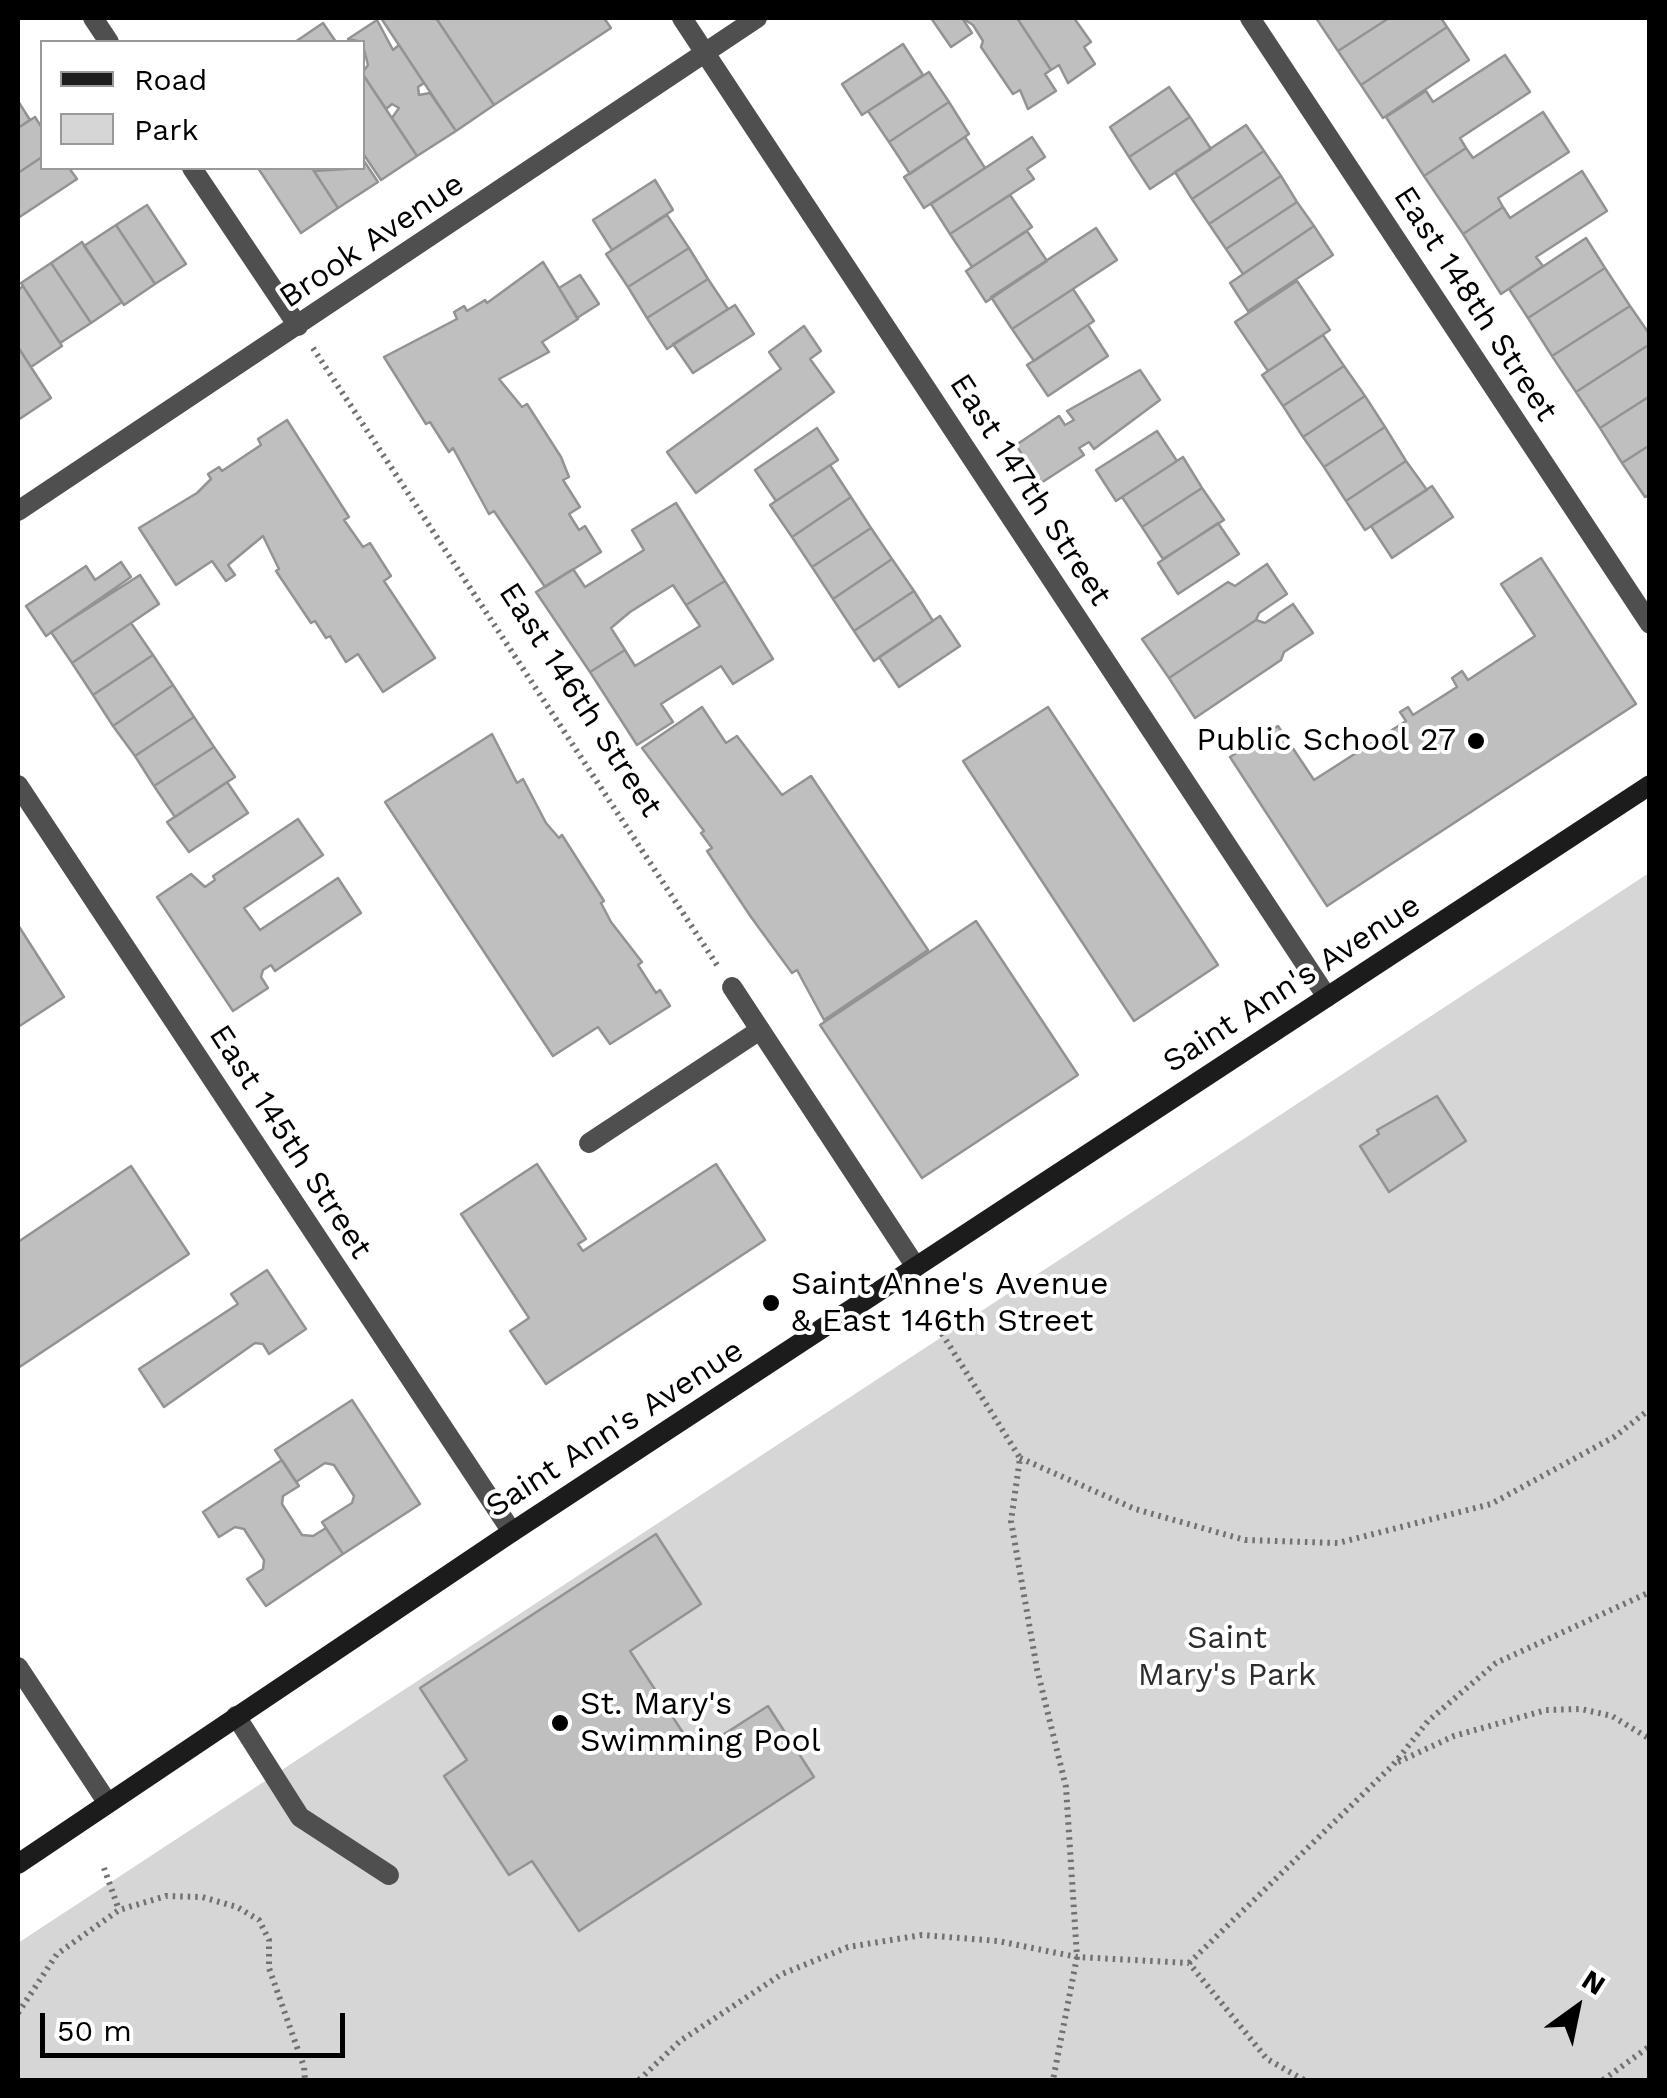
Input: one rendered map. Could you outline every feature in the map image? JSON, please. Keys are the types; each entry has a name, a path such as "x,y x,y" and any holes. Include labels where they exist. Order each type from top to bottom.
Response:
{"street":[{"path":"93,18 108,40"},
{"name":"East 147th Street","path":"682,18 1326,997"},
{"name":"Brook Avenue","path":"18,511 758,18"},
{"name":"East 148th Street","path":"1250,18 1650,624"},
{"path":"193,170 298,326"},
{"name":"East 145th Street","path":"18,785 512,1532"},
{"name":"Saint Ann's Avenue","path":"18,1864 512,1532 1650,785"},
{"path":"732,987 916,1267"},
{"path":"589,1144 760,1030"},
{"path":"18,1666 108,1802"},
{"path":"236,1716 300,1817 389,1875"}],"path":[{"name":"East 146th Street","path":"298,326 732,987"},
{"path":"934,1321 1020,1458 1136,1508 1245,1540 1338,1544 1491,1504 1614,1436 1650,1409"},
{"path":"1020,1458 1011,1521 1038,1669 1066,1787 1076,1957 1053,2080"},
{"path":"639,2080 680,2042 726,2009 782,1974 848,1948 922,1934 998,1941 1076,1957 1189,1963 1393,1765 1428,1721 1496,1664 1650,1592"},
{"path":"1393,1765 1454,1736 1546,1710 1580,1709 1612,1716 1650,1739"},
{"path":"104,1868 119,1910"},
{"path":"18,2013 57,1954 119,1910 166,1896 202,1898 237,1907 258,1920 269,1940 269,1968 304,2067 305,2080"},
{"path":"1189,1963 1267,2060 1304,2080"},
{"path":"1602,2080 1650,2046"}],"green space":[{"name":"Saint Mary's Park","path":"1649,873 1649,2080 18,2080 18,1943"}],"building":[{"path":"381,18 436,18 494,105 456,131"},
{"path":"436,18 604,18 611,28 494,105"},
{"path":"931,18 962,18 972,33 951,47"},
{"path":"962,18 1017,18 1051,70 1045,74 1056,91 1028,109 1020,90 1013,94 981,47 983,41 973,25"},
{"path":"1017,18 1074,18 1091,42 1084,47 1095,64 1068,83 1059,65 1051,70"},
{"path":"1316,18 1389,18 1338,51"},
{"path":"1389,18 1441,18 1447,27 1361,85 1338,51"},
{"path":"377,20 393,50 399,45 424,83 418,87 419,95 430,93 456,131 417,156 392,118 399,108 392,104 386,109 365,78 365,40 348,39"},
{"path":"323,23 335,40 298,40"},
{"path":"1447,27 1469,60 1383,118 1361,85"},
{"path":"903,44 923,75 862,115 842,84"},
{"path":"1505,55 1530,92 1460,138 1466,148 1424,176 1386,117 1426,91 1433,102"},
{"path":"929,72 949,102 889,142 868,111"},
{"path":"365,78 417,156 381,180 365,156"},
{"path":"1169,87 1190,117 1129,157 1110,127"},
{"path":"18,101 30,120 18,128"},
{"path":"949,102 969,134 910,174 889,142"},
{"path":"1543,112 1569,152 1498,198 1503,207 1463,234 1424,176 1466,148 1473,158"},
{"path":"35,117 40,125 40,158 18,173 18,128"},
{"path":"1190,117 1211,149 1150,189 1129,157"},
{"path":"1246,125 1264,151 1192,199 1175,172"},
{"path":"965,137 985,168 924,208 904,177"},
{"path":"1032,137 1045,157 1027,169 1034,179 950,234 931,204"},
{"path":"1264,151 1281,176 1209,224 1192,199"},
{"path":"40,158 40,170 70,170 77,179 18,218 18,173"},
{"path":"365,162 378,182 338,208 314,171 365,170"},
{"path":"259,170 313,170 338,208 301,233"},
{"path":"1582,171 1607,211 1536,257 1543,266 1501,294 1463,234 1503,207 1510,218"},
{"path":"1281,176 1297,202 1226,249 1209,224"},
{"path":"655,180 673,210 612,250 593,220"},
{"path":"1010,195 1032,227 972,267 950,234"},
{"path":"1297,202 1314,226 1243,274 1226,249"},
{"path":"147,205 186,264 155,284 116,225"},
{"path":"667,215 689,248 628,287 606,254"},
{"path":"116,225 155,284 124,305 84,246"},
{"path":"1314,226 1333,255 1248,311 1230,283"},
{"path":"1096,228 1117,260 1012,329 991,297"},
{"path":"1027,231 1047,261 986,302 966,271"},
{"path":"1586,238 1605,268 1528,318 1509,289"},
{"path":"82,242 122,302 91,323 51,263"},
{"path":"689,248 708,279 647,318 628,287"},
{"path":"543,262 578,319 542,342 549,352 499,379 522,407 527,404 561,457 569,477 563,480 580,507 569,514 579,530 585,526 601,552 545,587 494,511 489,514 453,448 449,452 430,422 426,424 384,357 457,319 454,312 464,306 467,311 485,300 487,303"},
{"path":"51,263 91,323 60,343 21,283"},
{"path":"1605,268 1630,306 1552,356 1528,318"},
{"path":"580,275 599,304 577,318 559,288"},
{"path":"708,279 728,309 667,349 647,318"},
{"path":"1297,281 1330,330 1268,371 1235,322"},
{"path":"23,286 62,346 31,367 18,347 18,290"},
{"path":"1073,289 1094,321 1034,361 1012,329"},
{"path":"735,305 754,334 693,373 673,344"},
{"path":"1630,306 1650,335 1650,344 1576,392 1552,356"},
{"path":"1088,325 1108,356 1048,396 1027,365"},
{"path":"804,326 821,351 810,359 834,392 696,493 667,452 781,369 769,352"},
{"path":"1323,335 1344,366 1283,406 1262,375"},
{"path":"1650,344 1650,396 1600,428 1576,392"},
{"path":"18,347 51,398 18,420"},
{"path":"1344,366 1365,396 1303,437 1283,406"},
{"path":"1140,370 1160,400 1094,449 1089,442 1079,448 1084,455 1041,483 1016,445 1059,416 1065,425 1074,420 1067,411"},
{"path":"1365,396 1385,427 1324,467 1303,437"},
{"path":"1650,396 1650,445 1622,463 1600,428"},
{"path":"287,420 349,517 344,520 363,547 370,543 391,576 384,581 435,658 383,692 358,654 346,662 330,636 326,638 315,621 311,623 276,571 279,569 263,536 228,565 235,575 226,581 212,561 176,585 139,528 197,493 211,479 208,474 219,467 222,471 261,445 258,439"},
{"path":"1385,427 1406,461 1346,501 1324,467"},
{"path":"817,428 838,460 776,501 755,470"},
{"path":"1157,431 1177,461 1116,501 1096,470"},
{"path":"1650,445 1650,495 1645,497 1622,463"},
{"path":"1183,457 1202,488 1142,527 1122,497"},
{"path":"1406,461 1427,490 1365,530 1346,501"},
{"path":"830,465 851,497 792,537 770,505"},
{"path":"1432,486 1453,517 1392,558 1371,526"},
{"path":"1202,488 1224,520 1163,559 1142,527"},
{"path":"851,497 871,528 812,567 792,537"},
{"path":"676,503 725,581 686,605 673,585 630,612 611,628 625,650 590,672 536,592 573,569 585,587 644,550 632,530"},
{"path":"1218,523 1239,554 1178,594 1158,563"},
{"path":"871,528 892,559 833,599 812,567"},
{"name":"Public School 27","path":"1541,558 1636,704 1327,906 1230,757 1278,726 1314,780 1406,721 1400,712 1408,707 1413,715 1457,687 1452,678 1462,671 1468,680 1535,636 1501,584"},
{"path":"892,559 914,591 854,631 833,599"},
{"path":"121,562 131,577 46,636 26,606 86,566 95,580"},
{"path":"1267,564 1287,594 1259,613 1256,620 1169,678 1142,639 1228,582 1235,586"},
{"path":"140,575 159,604 72,663 51,632"},
{"path":"725,581 773,659 733,684 721,666 661,704 673,722 637,745 590,672 625,650 635,666 700,626 686,605"},
{"path":"914,591 933,621 874,661 854,631"},
{"path":"1293,604 1313,633 1284,652 1281,660 1195,718 1169,678 1256,620 1265,623"},
{"path":"940,616 960,646 899,687 879,657"},
{"path":"131,623 153,655 93,695 72,663"},
{"path":"153,655 173,685 113,726 93,695"},
{"path":"173,685 194,717 135,756 113,726"},
{"path":"702,707 726,743 737,736 782,795 811,776 928,950 824,1020 797,970 792,973 707,851 712,848 701,833 704,831 642,748"},
{"path":"1048,707 1218,965 1134,1021 963,761"},
{"path":"194,717 214,747 154,786 135,756"},
{"path":"492,734 517,783 523,779 546,823 559,838 562,835 604,901 601,903 611,922 642,962 638,965 656,993 660,990 670,1006 610,1044 598,1027 553,1056 385,802"},
{"path":"214,747 235,777 175,817 154,786"},
{"path":"227,782 248,813 189,852 167,822"},
{"path":"298,819 323,855 244,908 260,930 338,878 361,913 275,971 271,965 263,970 261,977 268,988 233,1011 157,897 191,874 205,887 215,880 213,876"},
{"path":"976,921 1078,1075 922,1178 820,1025"},
{"path":"18,925 64,997 18,1027"},
{"path":"1437,1096 1466,1141 1389,1192 1360,1146 1379,1134 1377,1130"},
{"path":"537,1164 586,1239 578,1244 583,1251 716,1164 765,1240 546,1384 510,1331 529,1318 461,1214"},
{"path":"131,1166 189,1254 18,1368 18,1242"},
{"path":"267,1270 306,1329 269,1354 263,1344 255,1343 164,1407 139,1369 238,1304 231,1294"},
{"path":"352,1400 420,1504 343,1554 322,1522 352,1503 354,1496 334,1465 325,1463 296,1482 275,1450"},
{"path":"282,1460 299,1486 283,1496 282,1504 302,1535 313,1536 326,1528 343,1554 266,1606 247,1579 263,1569 264,1560 244,1529 235,1527 219,1537 203,1512"},
{"name":"St. Mary's Swimming Pool","path":"656,1534 701,1604 630,1651 687,1739 696,1752 768,1706 814,1777 579,1931 532,1861 509,1875 444,1776 467,1760 420,1688"}],"place":[{"name":"Public School 27","path":"1476,741"},
{"name":"Saint Anne's Avenue & East 146th Street","path":"771,1303"},
{"name":"St. Mary's Swimming Pool","path":"560,1723"}]}
